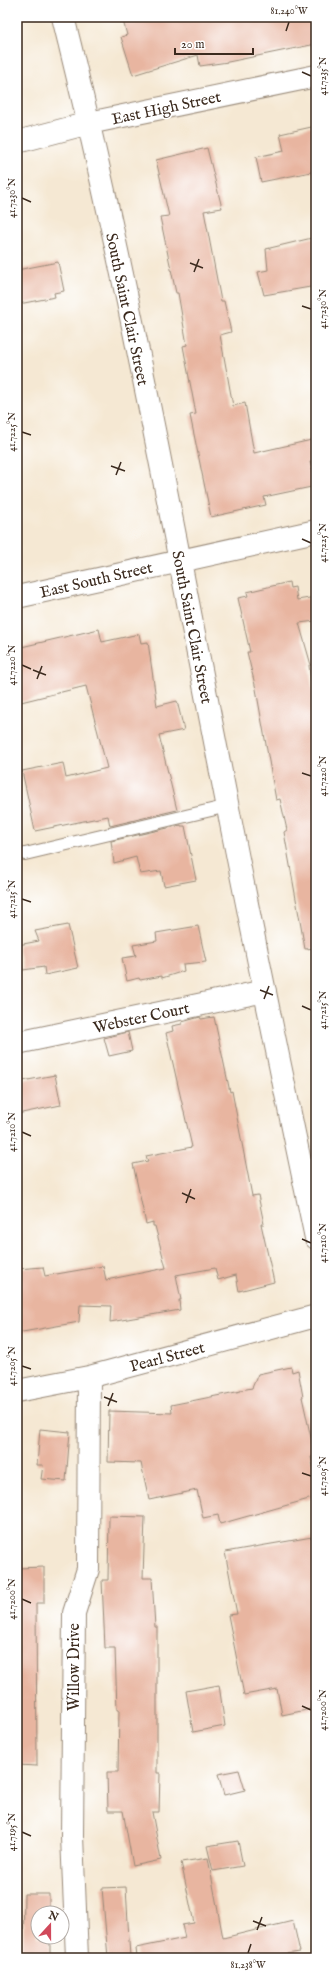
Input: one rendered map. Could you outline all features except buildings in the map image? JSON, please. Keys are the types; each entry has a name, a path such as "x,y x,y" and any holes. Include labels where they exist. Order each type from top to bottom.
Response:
{"street":[{"name":"South Saint Clair Street","path":"62,17 89,123 181,560 228,806 316,1238"},
{"name":"East High Street","path":"17,142 89,123 316,76"},
{"name":"East South Street","path":"17,597 316,531"},
{"name":"Webster Court","path":"17,1043 265,991"},
{"name":"Pearl Street","path":"17,1391 89,1377 316,1316"},
{"name":"Willow Drive","path":"76,1958 72,1836 74,1613 88,1569 89,1377"}],"lane":[{"path":"25,854 228,806"}]}
